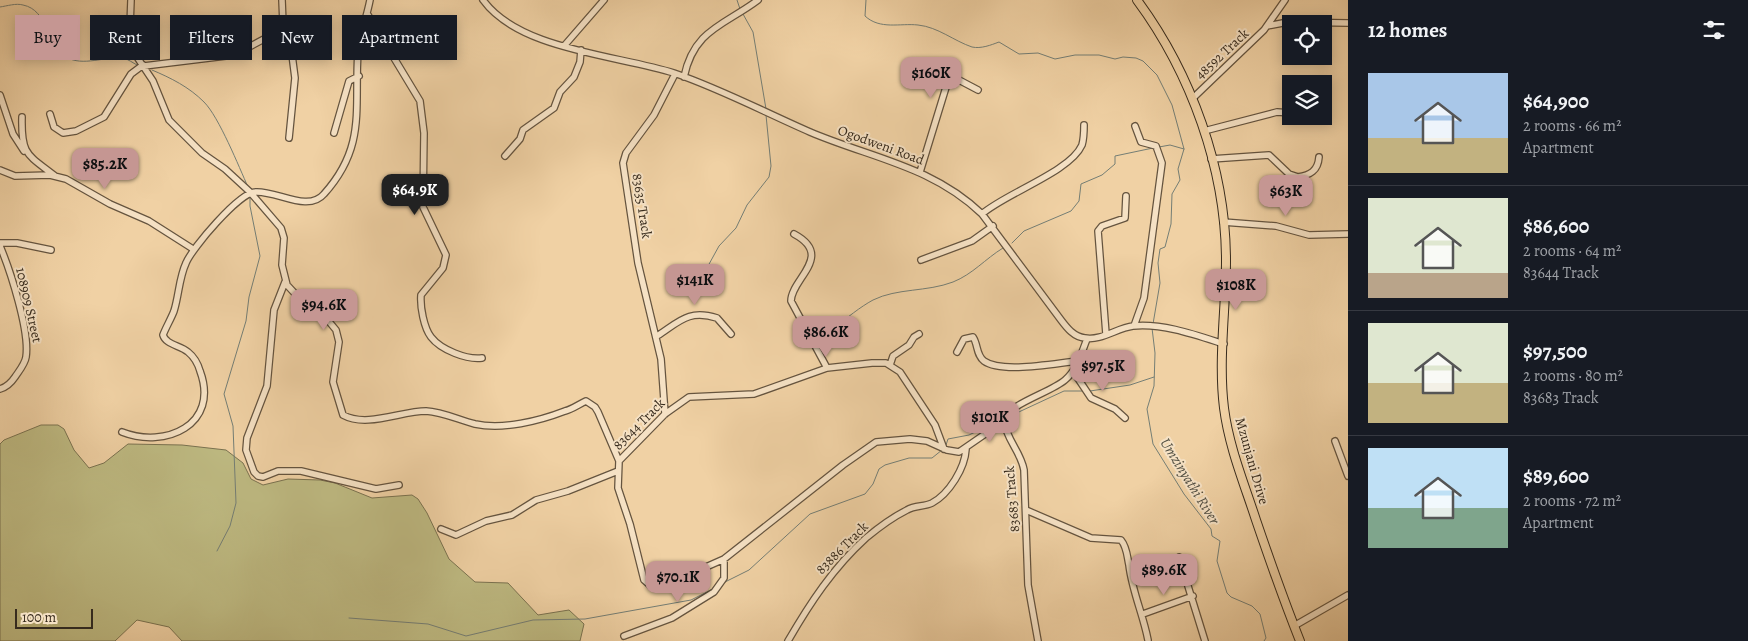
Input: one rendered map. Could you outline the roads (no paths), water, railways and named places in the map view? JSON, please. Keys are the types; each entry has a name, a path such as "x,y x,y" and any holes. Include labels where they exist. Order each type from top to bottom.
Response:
{"main road":[{"name":"Mzunjani Drive","path":"1137,0 1171,54 1192,99 1204,131 1224,222 1226,259 1223,388 1232,448 1300,641"}],"street":[{"path":"131,0 133,43 136,54 169,120 202,153 225,169 250,192 283,231 282,265 285,282 274,310 267,386 247,438 246,450 254,472 258,476 263,477 278,471 301,471 376,488 399,485"},
{"path":"282,0 283,15"},
{"path":"368,15 370,0"},
{"name":"Ogodweni Road","path":"483,0 495,14 514,28 564,46 684,77 740,98 815,134 896,161 920,172 966,200 982,214 993,226 1068,330 1087,339"},
{"path":"564,46 604,0"},
{"path":"684,77 690,57 711,30 758,0"},
{"name":"48592 Track","path":"1192,99 1267,26 1285,0"},
{"path":"1267,26 1288,22 1348,23"},
{"path":"50,114 54,128 63,133 76,131 104,117 131,74 143,65 234,55 262,40"},
{"path":"505,156 520,138 523,130 554,108 560,92 573,79 580,62 581,50"},
{"path":"289,138 296,78 293,60"},
{"path":"122,432 144,439 159,437 189,427 201,411 204,395 198,366 187,351 167,342 164,335 174,310 182,272 193,249 231,207 250,192 260,192 300,200 316,200 323,196 340,173 355,139 359,106 359,60"},
{"path":"395,60 413,86 422,107 423,207 446,254 443,268 421,295 425,322 430,336 437,342 467,358 482,358"},
{"name":"83635 Track","path":"665,414 662,359 638,263 623,163 626,153 645,130 658,108 675,74"},
{"path":"334,133 349,81 359,76"},
{"path":"920,172 949,81 959,80 978,90"},
{"path":"0,95 13,134 26,152 55,176 76,184 126,212 149,221 193,249"},
{"path":"1204,131 1270,113 1282,113"},
{"path":"22,117 22,137 26,152"},
{"path":"982,214 992,205 1039,180 1075,155 1083,139 1084,125"},
{"path":"1134,326 1144,298 1162,163 1157,147 1152,143 1140,142 1135,126"},
{"path":"1211,159 1269,155 1289,174 1298,177 1310,174 1317,168 1319,157"},
{"path":"0,170 15,176 55,176"},
{"path":"1106,334 1098,231 1102,226 1126,218 1126,196"},
{"path":"1224,222 1276,226 1309,235 1348,234"},
{"path":"921,260 972,241 993,226"},
{"path":"794,234 807,245 810,255 808,270 792,295 791,301 827,368"},
{"path":"0,245 17,243 51,250"},
{"name":"108909 Street","path":"0,245 12,278 27,345 26,359 20,370 11,383 0,389"},
{"path":"285,282 301,300 326,318 336,330 339,342 333,382 343,415 351,418 368,418 426,412 476,424 503,425 520,423 564,412 586,401 595,407 598,412 619,461"},
{"path":"657,336 681,318 690,316 717,318 731,334"},
{"path":"966,449 1004,421 1010,410 1059,385 1073,372 1087,339 1134,326 1142,326 1166,329 1224,344"},
{"path":"919,334 914,337 909,345 893,356 890,365 900,372 917,396 938,430 944,449"},
{"path":"957,352 964,340 973,337 980,357 989,363 1025,367 1078,361"},
{"name":"83644 Track","path":"890,365 872,363 827,368 754,394 689,397 665,414 619,461 618,471 618,488 630,524 642,574 649,585 661,587 724,559 843,465 876,442 910,439 927,441 956,452 966,449"},
{"path":"1073,372 1091,398 1115,409 1125,418"},
{"name":"83683 Track","path":"1004,421 1011,442 1022,460 1026,510 1028,586 1038,641"},
{"path":"1335,441 1348,476"},
{"name":"83886 Track","path":"788,641 810,604 835,570 866,538 898,515 907,509 928,504 938,499 956,477 965,459 966,449"},
{"path":"441,529 456,534 486,521 512,515 536,500 568,491 618,471"},
{"path":"1026,510 1091,538 1121,540 1127,551 1134,596 1143,614 1148,640"},
{"path":"1179,557 1193,596 1205,641"},
{"path":"624,636 672,618 714,592 722,582 724,559"},
{"path":"1294,626 1348,595"},
{"path":"1143,614 1193,596"}],"waterway":[{"path":"737,0 740,9"},
{"name":"Umzinyathi River","path":"866,0 865,16 877,23 925,26 972,47 982,47 999,42 1019,54 1038,53 1055,59 1075,55 1099,55 1115,59 1123,57 1136,58 1143,61 1157,75 1172,105 1184,149 1178,169 1180,180 1172,194 1171,224 1165,247 1160,249 1158,263 1160,283 1153,324"},
{"path":"0,7 17,4 31,8 38,13 60,51 66,57 73,60 87,61 123,58 137,65"},
{"path":"743,14 753,32 766,109"},
{"path":"152,70 180,83 210,109 222,130 248,187"},
{"path":"667,287 708,266 719,246 736,228 747,205 769,177 771,166 766,115"},
{"path":"1159,147 1170,145 1184,149"},
{"path":"1012,243 1024,231 1071,211 1079,201 1081,184 1102,175 1115,164 1115,156 1153,148"},
{"path":"217,551 230,526 236,503 233,426 224,394 246,321 249,297 260,256 250,206 250,196"},
{"path":"835,327 863,306 882,296 943,285 960,279 1003,248"},
{"name":"Umzinyathi River","path":"1152,328 1155,353 1154,386 1147,409 1153,444 1184,494 1211,529 1212,536 1220,541 1217,561 1227,593 1231,597 1252,606 1260,614 1266,638 1264,641"},
{"path":"1090,391 1130,385 1154,377"},
{"path":"1008,417 1064,391 1084,391"},
{"path":"946,445 948,439 969,435 1002,419"},
{"path":"725,582 749,570 810,514 865,494 873,484 879,469 885,465 909,458 932,458 942,450"},
{"path":"349,618 428,624 466,636 533,620 585,619 691,600 713,589"}]}
